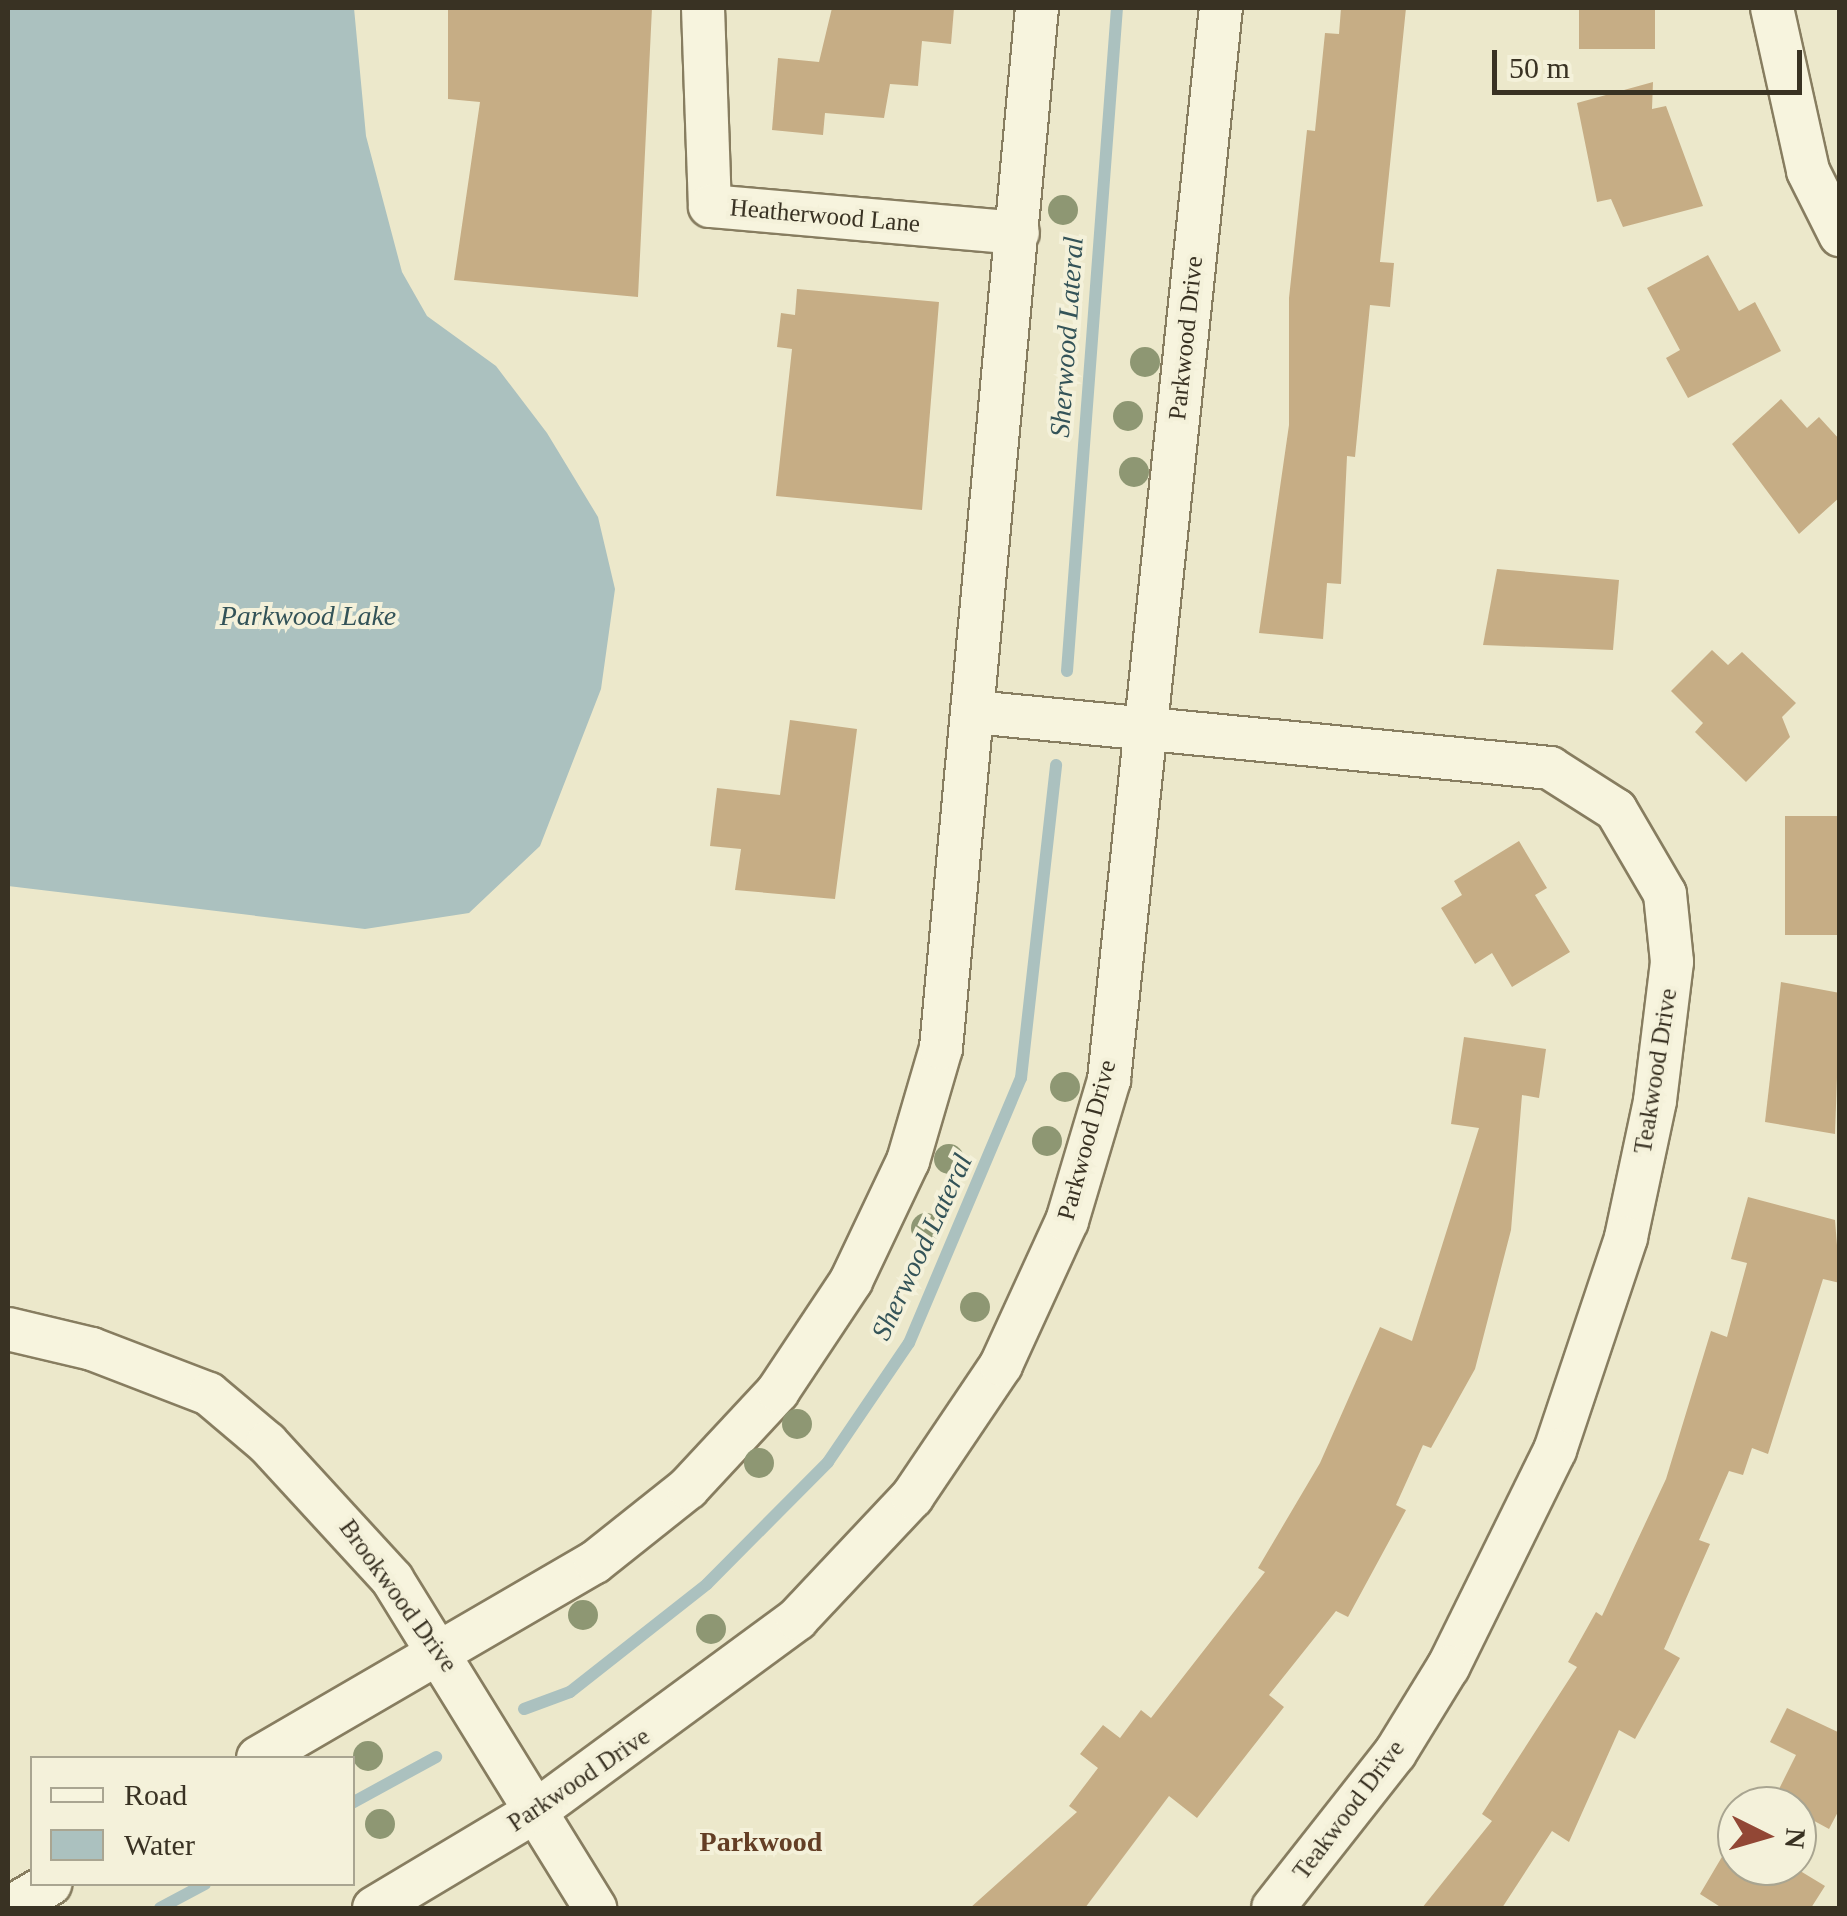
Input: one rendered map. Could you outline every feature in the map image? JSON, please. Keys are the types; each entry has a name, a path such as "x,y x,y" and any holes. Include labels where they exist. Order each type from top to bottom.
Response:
{"street":[{"name":"Heatherwood Lane","path":"703,8 710,206 1018,233"},
{"path":"261,1756 439,1649 596,1562 688,1488 778,1391 852,1281 908,1161 941,1048 1037,8"},
{"name":"Parkwood Drive","path":"374,1908 527,1794 797,1620 912,1497 1001,1365 1067,1221 1110,1080 1222,8"},
{"path":"1772,8 1808,171 1840,235"},
{"name":"Teakwood Drive","path":"974,712 1550,768 1616,810 1646,848 1672,932 1655,1101 1626,1238 1555,1450 1439,1681 1273,1908"},
{"name":"Brookwood Drive","path":"8,1330 92,1349 209,1394 344,1520 439,1649 596,1908"},
{"path":"9,1908 47,1886"}],"water":[{"name":"Parkwood Lake","path":"8,8 354,8 366,136 402,272 427,316 496,366 547,433 598,517 615,589 601,689 540,846 469,913 365,929 8,886"}],"building":[{"path":"448,8 652,8 638,297 454,280 480,102 448,99"},
{"path":"832,8 954,8 951,44 922,41 918,86 890,84 884,118 825,113 823,135 772,130 778,58 819,62"},
{"path":"1341,8 1406,8 1380,262 1394,263 1390,307 1370,305 1355,457 1347,456 1341,584 1327,583 1323,639 1259,633 1289,425 1289,298 1307,130 1315,131 1325,33 1339,34"},
{"path":"1579,8 1655,8 1655,49 1579,49"},
{"path":"1653,82 1652,109 1666,106 1703,206 1623,227 1611,199 1597,202 1577,103"},
{"path":"1708,255 1739,311 1755,302 1781,351 1688,398 1666,358 1680,350 1647,288"},
{"path":"797,289 939,302 922,510 776,496 792,349 777,347 781,313 795,315"},
{"path":"1781,399 1807,428 1819,417 1840,440 1840,497 1799,534 1732,444"},
{"path":"1497,569 1619,580 1613,650 1483,645"},
{"path":"1712,650 1728,665 1742,652 1796,703 1782,717 1790,737 1746,782 1695,732 1703,723 1671,691"},
{"path":"790,720 857,729 835,899 735,890 741,849 710,846 717,788 780,795"},
{"path":"1785,816 1840,816 1840,935 1785,935"},
{"path":"1519,841 1547,888 1535,895 1570,952 1512,987 1492,953 1475,964 1441,908 1462,895 1454,881"},
{"path":"1781,982 1840,993 1835,1134 1765,1122"},
{"path":"1464,1037 1546,1049 1539,1098 1522,1095 1511,1230 1475,1369 1431,1448 1423,1445 1396,1505 1406,1510 1348,1617 1336,1611 1269,1695 1284,1707 1197,1818 1169,1796 1085,1908 970,1908 1077,1812 1069,1806 1098,1768 1080,1754 1103,1725 1120,1738 1141,1710 1151,1718 1265,1572 1258,1568 1320,1463 1380,1327 1412,1341 1479,1128 1451,1124"},
{"path":"1748,1197 1835,1220 1840,1283 1823,1279 1768,1454 1752,1448 1743,1475 1729,1471 1699,1540 1710,1544 1664,1649 1680,1658 1635,1739 1619,1730 1569,1842 1552,1831 1502,1908 1422,1908 1492,1821 1482,1814 1577,1667 1568,1662 1596,1612 1602,1616 1666,1479 1711,1331 1727,1337 1747,1263 1731,1259"},
{"path":"1787,1708 1840,1733 1840,1808 1829,1829 1817,1822 1817,1786 1780,1786 1796,1755 1770,1742"},
{"path":"1717,1865 1717,1886 1817,1886 1817,1881 1825,1886 1811,1908 1722,1908 1700,1894"}],"waterway":[{"name":"Sherwood Lateral","path":"1067,671 1117,8"},
{"name":"Sherwood Lateral","path":"524,1709 570,1692 707,1584 828,1462 909,1343 1021,1078 1056,765"},
{"name":"Sherwood Lateral","path":"355,1801 436,1757"},
{"name":"Sherwood Lateral","path":"160,1908 201,1886"}],"district":[{"name":"Parkwood","path":"761,1842"}]}
